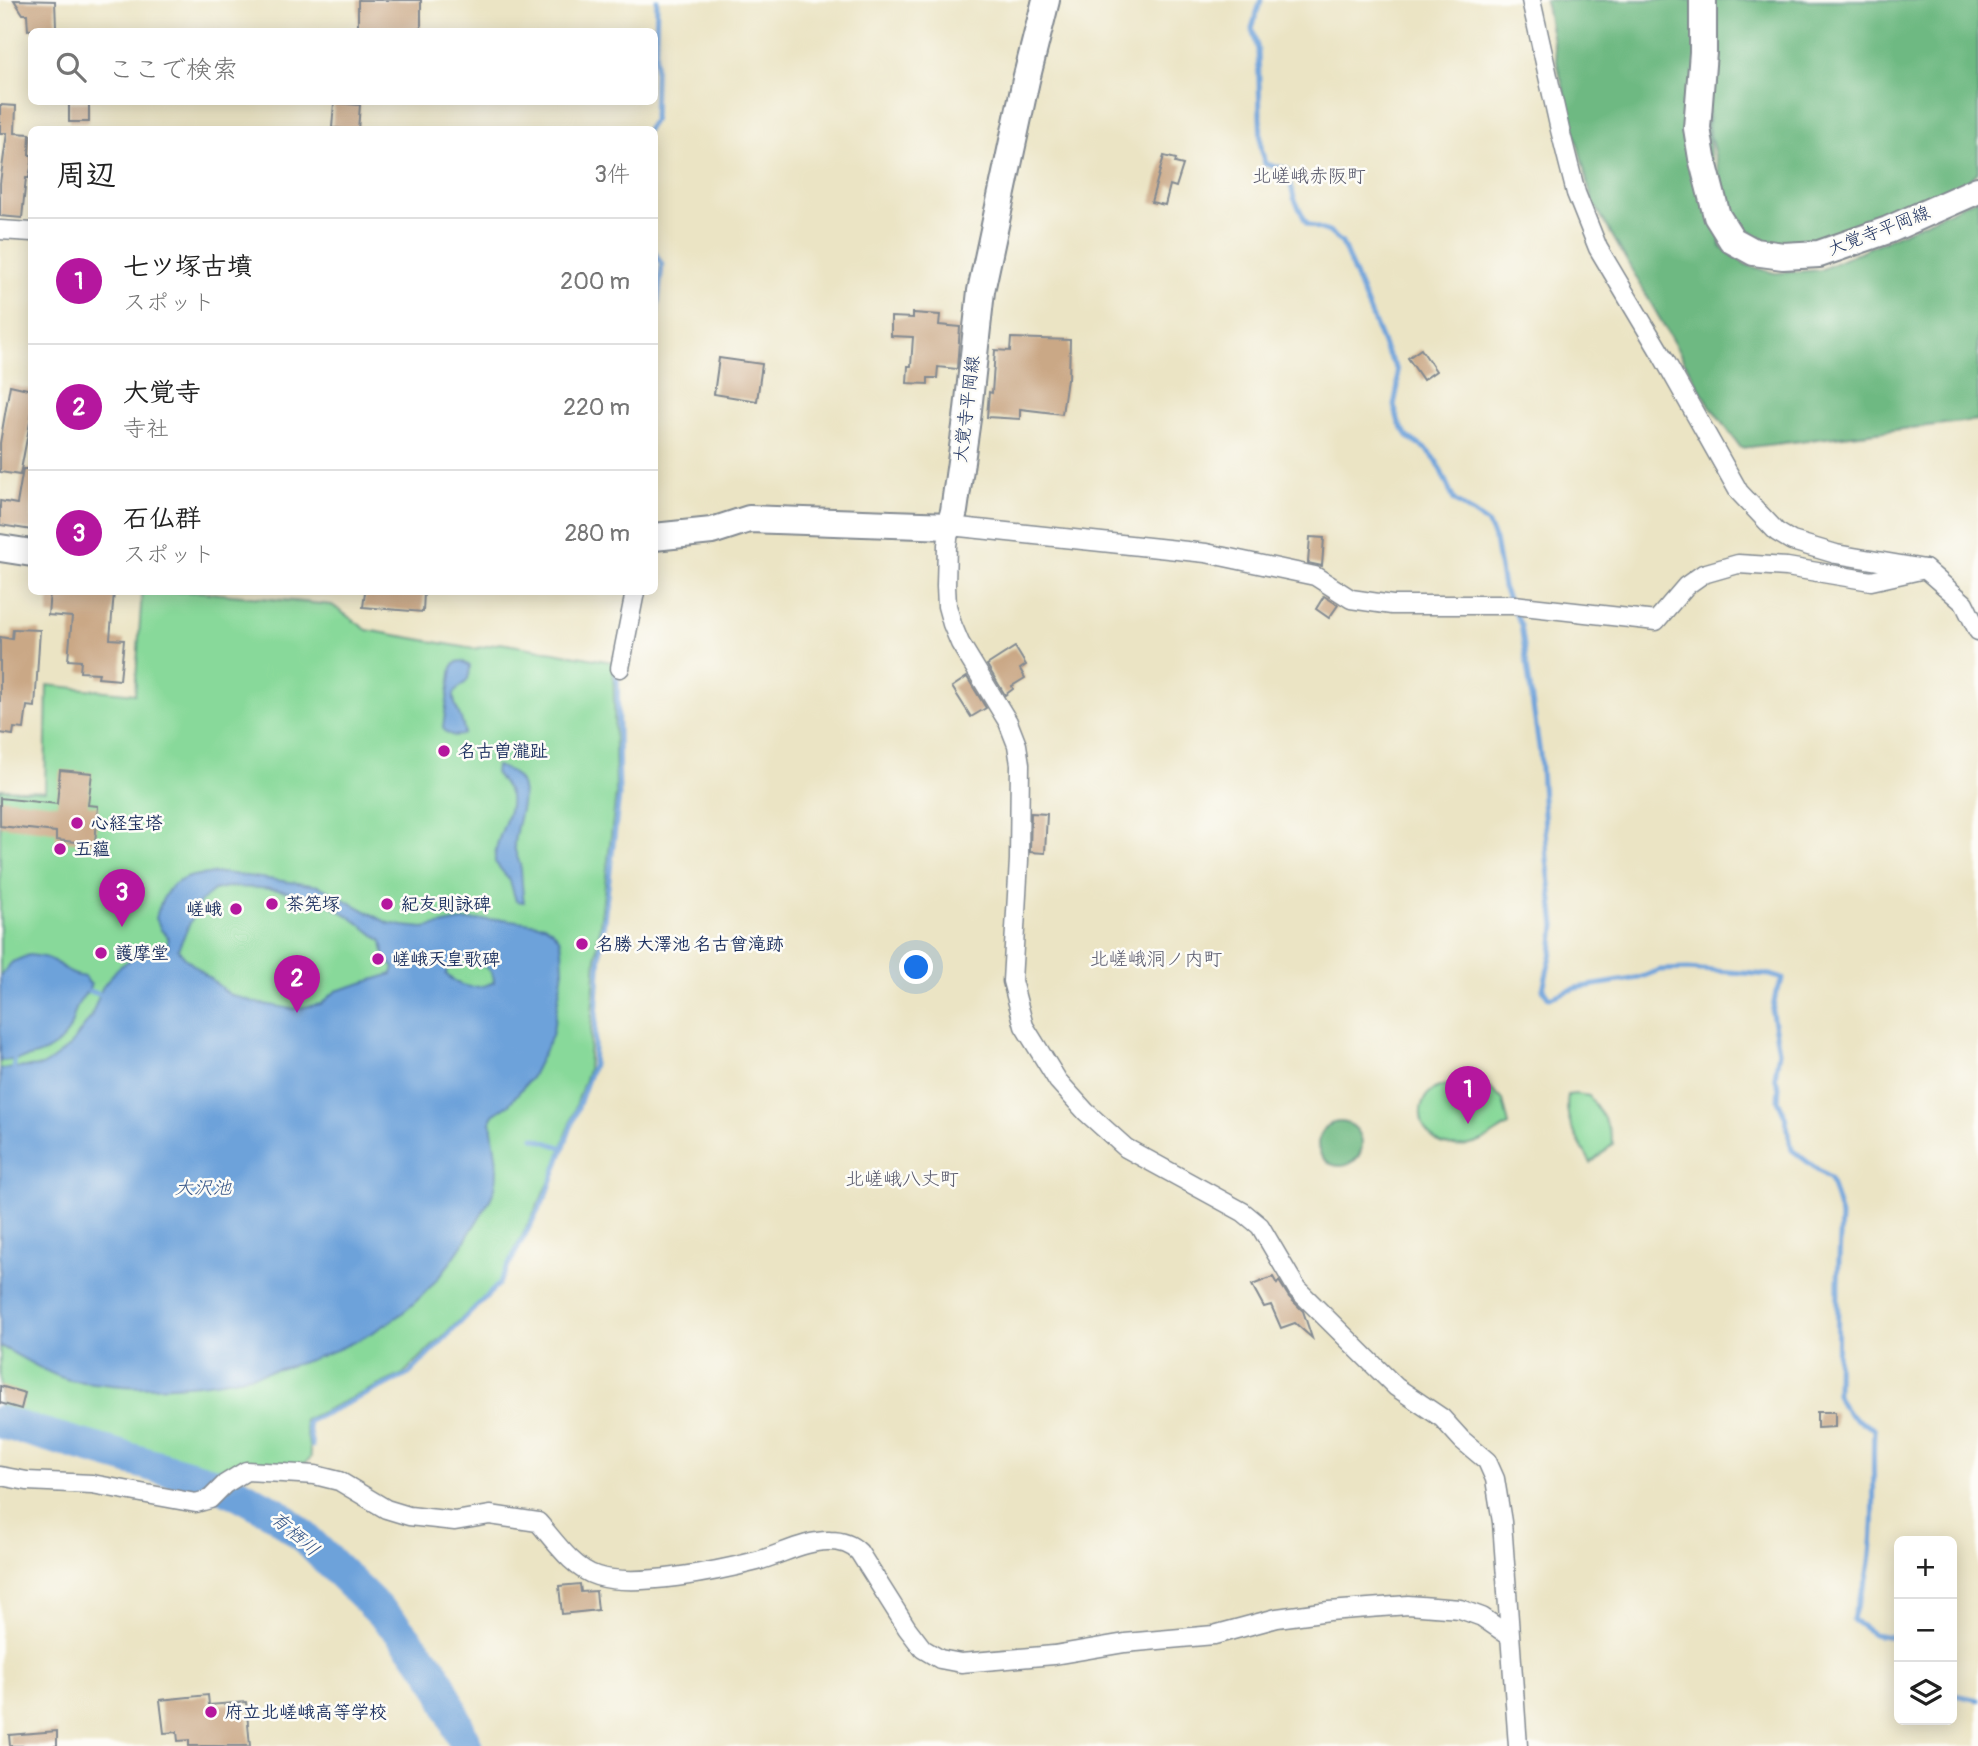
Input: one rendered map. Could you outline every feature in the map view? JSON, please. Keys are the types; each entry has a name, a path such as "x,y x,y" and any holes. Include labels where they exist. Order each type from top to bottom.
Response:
{"main road":[{"name":"大覚寺平岡線","path":"950,526 967,419 981,291 1046,0"},
{"name":"大覚寺平岡線","path":"1703,0 1703,52 1697,128 1717,216 1732,240 1755,252 1783,256 1819,254 1888,230 1978,190"},
{"path":"658,537 712,531 749,519 950,526"},
{"path":"0,548 28,552"}],"street":[{"path":"1531,0 1576,193 1598,248 1739,492 1777,532 1792,541 1836,554 1925,569 1964,603 1978,631"},
{"path":"0,230 28,232"},
{"path":"1518,1746 1502,1522 1495,1479 1487,1461 1442,1418 1396,1387 1297,1289 1259,1226 1243,1212 1126,1148 1086,1112 1058,1081 1024,1026 1012,981 1019,860 1020,764 1017,745 1007,722 960,643 952,624 947,606 946,586 950,526 1206,553 1315,576 1351,599 1378,603 1514,605 1656,621 1686,586 1703,574 1738,564 1787,567 1871,582 1925,569"},
{"path":"620,668 634,595"},
{"path":"0,1476 27,1482 92,1484 196,1503 206,1502 225,1484 246,1471 315,1475 339,1481 386,1509 409,1516 455,1521 491,1515 538,1522 565,1554 588,1572 621,1580 668,1578 757,1561 817,1542 851,1544 923,1649 940,1659 961,1663 1054,1655 1125,1643 1214,1635 1278,1618 1408,1605 1460,1609 1482,1617 1508,1635"}],"green space":[{"path":"1545,0 1693,0 1721,247 1747,265 1775,273 1820,270 1978,198 1978,420 1741,448 1708,403 1592,200 1558,67"},
{"path":"1713,0 1978,0 1978,172 1970,180 1820,246 1760,245 1736,232 1729,216 1708,127"},
{"path":"142,595 231,595 332,605 367,630 474,649 500,643 613,662 616,794 596,957 588,1070 551,1179 497,1285 403,1374 304,1420 311,1457 304,1465 239,1465 222,1479 0,1418 0,789 45,791 47,685 135,694"},
{"path":"1447,1085 1486,1085 1503,1100 1509,1125 1480,1142 1460,1146 1444,1144 1432,1137 1424,1126 1421,1114 1423,1102 1430,1092"},
{"path":"1568,1095 1589,1096 1604,1118 1613,1144 1591,1163 1573,1130 1568,1114"},
{"path":"1340,1122 1355,1129 1362,1144 1355,1159 1340,1166 1325,1159 1318,1144 1325,1129"}],"water":[{"path":"462,661 470,666 468,679 456,691 454,699 464,734 455,736 446,732 443,727 452,667"},
{"path":"496,766 510,772 518,779 522,788 523,798 514,844 521,870 524,902 516,901 510,881 495,862 495,853 510,806 507,789 495,773"},
{"name":"大沢池","path":"224,873 319,886 388,923 403,926 424,928 460,921 503,919 545,925 559,938 562,948 563,971 552,1036 531,1078 509,1104 491,1119 497,1178 488,1203 441,1275 401,1314 336,1350 258,1374 218,1382 139,1387 66,1379 0,1346 0,1069 42,1066 69,1047 91,1017 102,988 117,969 134,957 168,947 168,937 161,930 156,918 160,904 172,886 188,877","holes":["227,887 286,891 328,905 352,918 382,941 385,958 394,967 392,974 336,991 321,1004 293,1009 257,1003 229,994 185,958 178,949 199,903 214,890","464,960 488,969 494,982 468,987 451,979 446,974 447,967 453,962"]},
{"path":"29,955 53,960 72,974 84,977 91,985 78,1004 68,1032 55,1046 38,1055 0,1061 0,976 12,962"}],"building":[{"path":"14,0 55,1 56,27 28,30 27,14 23,14"},
{"path":"358,0 421,0 421,28 358,28"},
{"path":"0,105 16,106 15,133 28,134 28,178 22,218 0,216 0,183 7,133 0,133"},
{"path":"69,105 89,105 89,122 69,122"},
{"path":"334,105 360,105 358,126 332,126"},
{"path":"1164,156 1176,159 1175,163 1183,165 1176,187 1170,185 1165,205 1151,202"},
{"path":"913,313 940,315 939,325 960,327 957,369 938,367 937,378 928,378 928,384 907,383 913,337 891,336 891,317 913,318"},
{"path":"1011,338 1070,340 1069,379 1062,414 1020,409 1020,419 987,417 989,392 992,393 995,350 1010,351"},
{"path":"1421,349 1436,371 1423,380 1408,358"},
{"path":"719,358 762,364 757,401 714,394"},
{"path":"10,385 28,389 28,433 20,475 0,472 0,443"},
{"path":"23,469 28,469 28,529 0,525 0,501 17,504"},
{"path":"1310,537 1324,538 1322,566 1308,563"},
{"path":"50,595 114,595 110,639 124,640 120,680 98,678 99,673 80,672 81,661 68,660 72,617 48,615"},
{"path":"365,595 424,595 423,612 363,607"},
{"path":"1324,596 1338,605 1329,618 1316,609"},
{"path":"13,629 40,630 35,707 27,706 24,729 14,728 13,735 0,733 0,637 12,639"},
{"path":"1015,647 1026,665 1020,669 1025,678 1012,686 1013,689 1005,695 987,665"},
{"path":"967,677 986,708 971,717 952,687"},
{"path":"60,770 92,773 88,805 98,806 95,844 56,840 56,832 0,826 0,798 57,804"},
{"path":"1031,813 1047,814 1045,853 1030,852"},
{"path":"1273,1277 1303,1311 1312,1338 1295,1323 1281,1328 1271,1305 1264,1307 1252,1285"},
{"path":"0,1386 25,1393 21,1409 0,1403"},
{"path":"1817,1412 1835,1412 1835,1427 1817,1428"},
{"path":"580,1584 581,1592 596,1591 598,1610 562,1614 559,1586"},
{"path":"208,1695 209,1705 246,1702 250,1746 189,1746 189,1740 178,1741 177,1732 164,1733 160,1700"},
{"path":"57,1731 57,1746 10,1746 9,1735"}],"waterway":[{"path":"656,28 657,0"},
{"path":"1261,0 1252,28 1258,50 1261,147 1265,164 1287,169 1294,198 1307,224 1329,232 1342,243 1386,351 1397,370 1398,386 1394,405 1399,423 1408,437 1427,450 1437,462 1454,500 1487,523 1495,540 1503,587 1509,601"},
{"path":"650,126 654,120 654,105"},
{"path":"658,258 662,265 658,302"},
{"path":"1513,609 1521,625 1540,754 1547,859 1555,926 1543,989 1549,998 1576,988 1639,978 1660,970 1687,969 1770,975 1783,979 1776,992 1772,1013 1779,1051 1775,1077 1779,1087 1778,1100 1785,1116 1792,1150 1830,1179 1841,1216 1837,1395 1851,1416 1874,1429 1871,1556 1867,1580 1853,1620 1873,1634 1894,1637"},
{"path":"312,1446 307,1422 409,1374 498,1285 547,1194 593,1065 600,953 619,796 617,670"},
{"path":"89,991 99,994"},
{"path":"14,1060 14,1069"},
{"path":"534,1138 564,1148"},
{"name":"有栖川","path":"0,1422 214,1483 278,1515 396,1627 432,1670 466,1746"},
{"path":"1957,1695 1978,1700"}],"place":[{"name":"名古曽瀧趾","path":"444,751"},
{"name":"心経宝塔","path":"77,823"},
{"name":"五蘊","path":"60,849"},
{"name":"茶筅塚","path":"272,904"},
{"name":"紀友則詠碑","path":"387,904"},
{"name":"嵯峨","path":"236,909"},
{"name":"石仏群","path":"122,927"},
{"name":"名勝 大澤池 名古曾滝跡","path":"582,944"},
{"name":"護摩堂","path":"101,953"},
{"name":"嵯峨天皇歌碑","path":"378,959"},
{"name":"大覚寺","path":"297,1013"},
{"name":"七ツ塚古墳","path":"1468,1124"},
{"name":"府立北嵯峨高等学校","path":"211,1712"}],"district":[{"name":"北嵯峨赤阪町","path":"1309,176"},
{"name":"北嵯峨洞ノ内町","path":"1156,959"},
{"name":"北嵯峨八丈町","path":"902,1179"}]}
